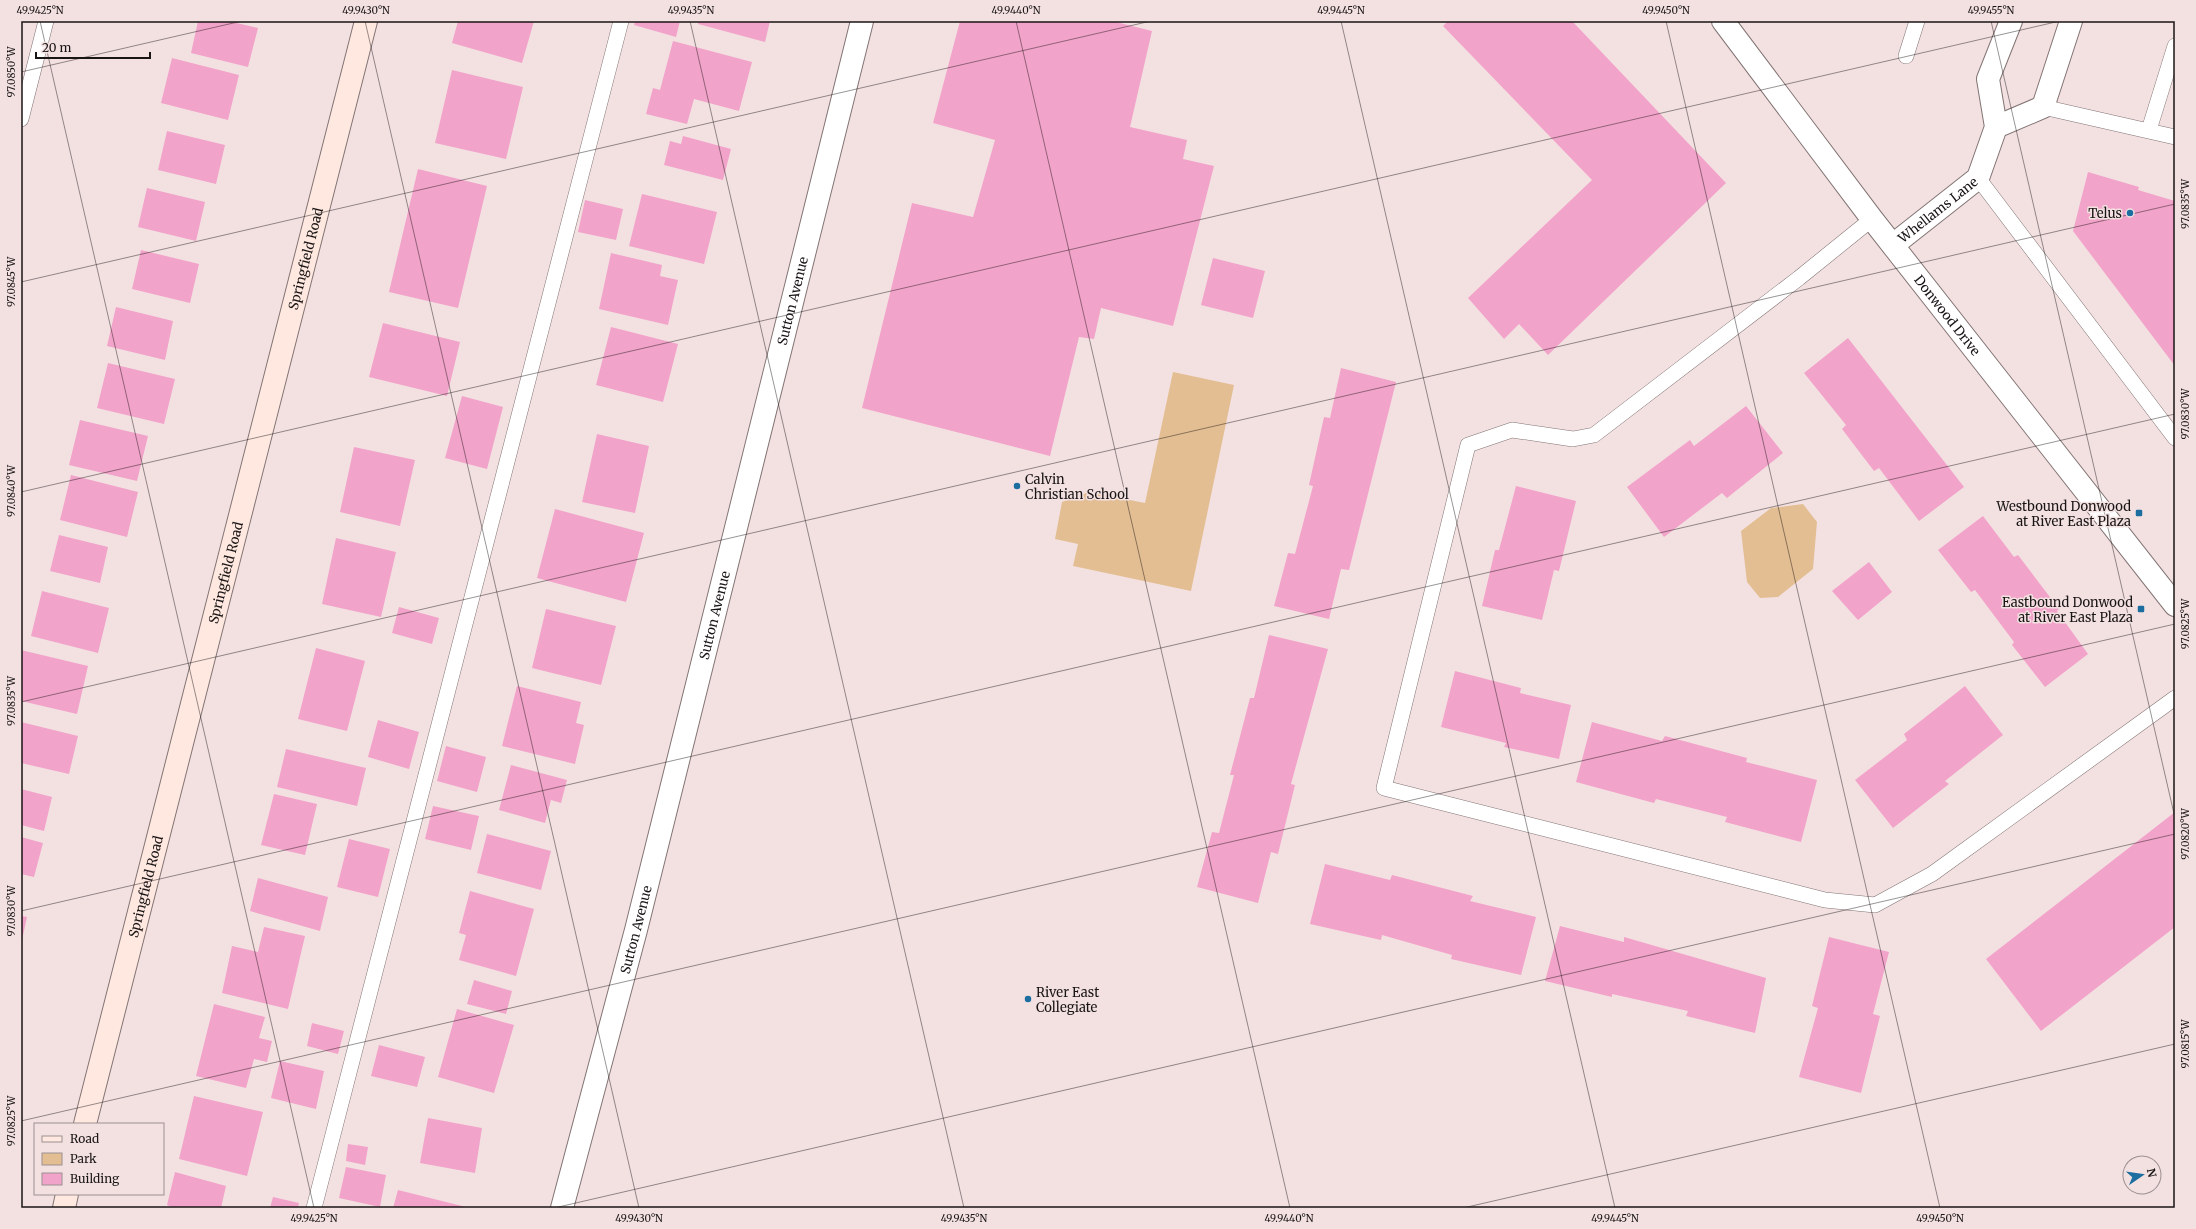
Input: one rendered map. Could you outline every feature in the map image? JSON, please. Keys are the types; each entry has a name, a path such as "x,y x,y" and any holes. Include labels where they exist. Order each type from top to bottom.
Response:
{"street":[{"name":"Springfield Road","path":"85,1123 366,21"},
{"name":"Sutton Avenue","path":"562,1208 636,930 862,21"},
{"name":"Donwood Drive","path":"1723,21 1835,166 1872,219 2175,606"},
{"name":"Whellams Lane","path":"1893,245 1978,178 1996,127 1988,79 2011,21"},
{"path":"1996,127 2044,107 2072,21"},
{"path":"64,1208 67,1195"}],"lane":[{"path":"21,119 46,21"},
{"path":"314,1208 621,21"},
{"path":"1906,56 1918,21"},
{"path":"2149,130 2175,46"},
{"path":"2044,107 2175,137"},
{"path":"1978,178 2175,438"},
{"path":"1872,219 1799,278 1594,435 1573,439 1512,430 1468,445 1384,788 1825,900 1875,906 1932,874 2175,698"}],"green space":[{"path":"1173,372 1234,385 1191,591 1073,566 1078,544 1055,539 1062,502 1089,492 1145,503"},
{"path":"1803,504 1817,522 1813,569 1778,597 1760,598 1747,582 1741,531 1771,508"}],"building":[{"path":"198,21 228,21 258,28 248,67 191,53"},
{"path":"458,21 534,21 522,63 452,43"},
{"path":"635,21 680,21 676,37 634,25"},
{"path":"699,21 770,21 765,42 698,24"},
{"path":"960,21 1112,21 1152,31 1130,127 1187,140 1183,159 1214,166 1173,326 1101,308 1094,339 1079,337 1050,456 862,408 912,203 973,217 995,140 933,123"},
{"path":"1448,21 1572,21 1726,183 1548,355 1519,324 1504,339 1468,298 1592,180 1443,26"},
{"path":"673,41 752,62 739,111 694,99 687,124 646,114 653,88 660,90"},
{"path":"172,58 239,75 228,120 161,103"},
{"path":"452,70 523,87 506,159 435,143"},
{"path":"167,131 225,145 216,184 158,170"},
{"path":"683,136 731,149 723,180 664,165 670,141 681,144"},
{"path":"418,169 487,186 458,308 389,292"},
{"path":"2088,172 2139,187 2138,190 2175,201 2175,366 2073,231"},
{"path":"147,188 205,202 196,241 138,227"},
{"path":"642,194 717,212 704,264 629,246"},
{"path":"585,200 623,209 616,240 578,232"},
{"path":"141,250 199,264 190,303 132,289"},
{"path":"611,253 662,265 660,276 678,280 668,325 599,309"},
{"path":"1213,258 1265,271 1253,318 1201,305"},
{"path":"116,307 173,321 165,360 107,346"},
{"path":"383,323 460,342 447,396 369,377"},
{"path":"611,327 678,344 663,402 596,385"},
{"path":"1848,338 1964,487 1919,521 1879,468 1874,471 1842,429 1846,425 1804,373"},
{"path":"108,363 175,379 164,424 97,408"},
{"path":"1341,368 1396,382 1349,570 1341,569 1329,619 1274,606 1288,553 1295,554 1313,486 1309,485 1324,417 1330,418"},
{"path":"462,396 503,407 487,469 445,458"},
{"path":"1746,406 1783,453 1727,498 1722,493 1664,537 1627,487 1690,440 1694,446"},
{"path":"80,420 148,436 137,481 69,465"},
{"path":"597,434 649,446 635,513 582,502"},
{"path":"354,447 415,460 400,526 340,512"},
{"path":"71,475 138,492 127,537 60,520"},
{"path":"1516,486 1576,501 1559,571 1554,570 1542,620 1482,606 1495,550 1499,550"},
{"path":"555,509 644,533 626,602 537,578"},
{"path":"1983,516 2014,557 2018,555 2059,609 2057,611 2088,654 2045,687 2012,645 2014,642 1975,590 1971,592 1938,550"},
{"path":"59,535 108,547 100,583 50,571"},
{"path":"336,538 396,552 381,617 322,604"},
{"path":"1869,562 1892,592 1858,620 1832,591"},
{"path":"42,591 109,608 98,653 31,636"},
{"path":"399,607 439,618 432,644 392,633"},
{"path":"546,609 616,626 601,685 532,668"},
{"path":"1269,635 1328,649 1291,784 1295,785 1278,854 1271,852 1258,903 1197,887 1212,832 1219,833 1234,775 1230,775 1250,698 1254,698"},
{"path":"316,648 365,661 347,731 298,719"},
{"path":"21,650 88,666 77,714 21,701"},
{"path":"1455,671 1521,688 1520,693 1571,705 1559,759 1504,747 1506,743 1441,727"},
{"path":"517,686 581,702 576,723 584,725 575,764 502,746"},
{"path":"1965,686 2003,735 1945,781 1949,784 1893,828 1855,780 1907,740 1904,734"},
{"path":"378,720 419,732 409,769 368,757"},
{"path":"21,722 78,736 69,774 21,763"},
{"path":"1592,722 1662,741 1665,736 1747,758 1746,762 1817,780 1801,842 1725,822 1727,817 1656,799 1654,803 1576,782"},
{"path":"446,746 486,757 477,792 437,781"},
{"path":"286,749 366,768 357,806 277,787"},
{"path":"511,765 567,780 561,803 551,800 545,823 499,810"},
{"path":"21,789 52,797 44,831 21,825"},
{"path":"274,794 317,804 305,855 261,845"},
{"path":"433,806 479,816 471,850 425,839"},
{"path":"2175,812 2175,927 2041,1031 1986,959"},
{"path":"487,834 551,851 541,890 477,873"},
{"path":"21,837 43,843 34,877 21,874"},
{"path":"349,839 390,849 378,897 337,887"},
{"path":"1325,864 1390,880 1392,875 1473,896 1470,901 1536,917 1521,975 1451,959 1452,955 1382,935 1381,940 1310,924"},
{"path":"258,878 328,897 320,931 250,911"},
{"path":"470,891 534,909 516,976 459,960 466,935 459,933"},
{"path":"21,916 27,917 22,940 21,940"},
{"path":"1560,926 1624,942 1624,937 1766,978 1755,1033 1686,1016 1688,1011 1612,994 1612,997 1545,981"},
{"path":"264,927 305,936 288,1009 222,993 232,946 258,952"},
{"path":"1829,937 1889,952 1873,1014 1880,1016 1861,1093 1799,1077 1818,1008 1812,1006"},
{"path":"474,980 512,991 506,1014 467,1004"},
{"path":"214,1004 265,1017 259,1038 272,1041 267,1062 254,1059 246,1088 196,1076"},
{"path":"457,1009 514,1025 494,1093 438,1077"},
{"path":"312,1023 344,1031 338,1054 307,1046"},
{"path":"379,1045 425,1057 417,1087 371,1076"},
{"path":"280,1061 324,1071 316,1109 271,1098"},
{"path":"194,1096 263,1112 247,1176 179,1159"},
{"path":"428,1118 482,1128 475,1173 420,1163"},
{"path":"348,1144 368,1147 365,1165 346,1161"},
{"path":"346,1167 386,1175 380,1207 339,1198"},
{"path":"175,1172 226,1186 221,1208 173,1208 167,1205"},
{"path":"398,1190 466,1207 466,1208 393,1208"},
{"path":"273,1197 299,1203 298,1208 270,1208"}],"place":[{"name":"Telus","path":"2130,213"},
{"name":"Calvin Christian School","path":"1017,486"},
{"name":"Westbound Donwood at River East Plaza","path":"2139,513"},
{"name":"Eastbound Donwood at River East Plaza","path":"2141,609"},
{"name":"River East Collegiate","path":"1028,999"}]}
